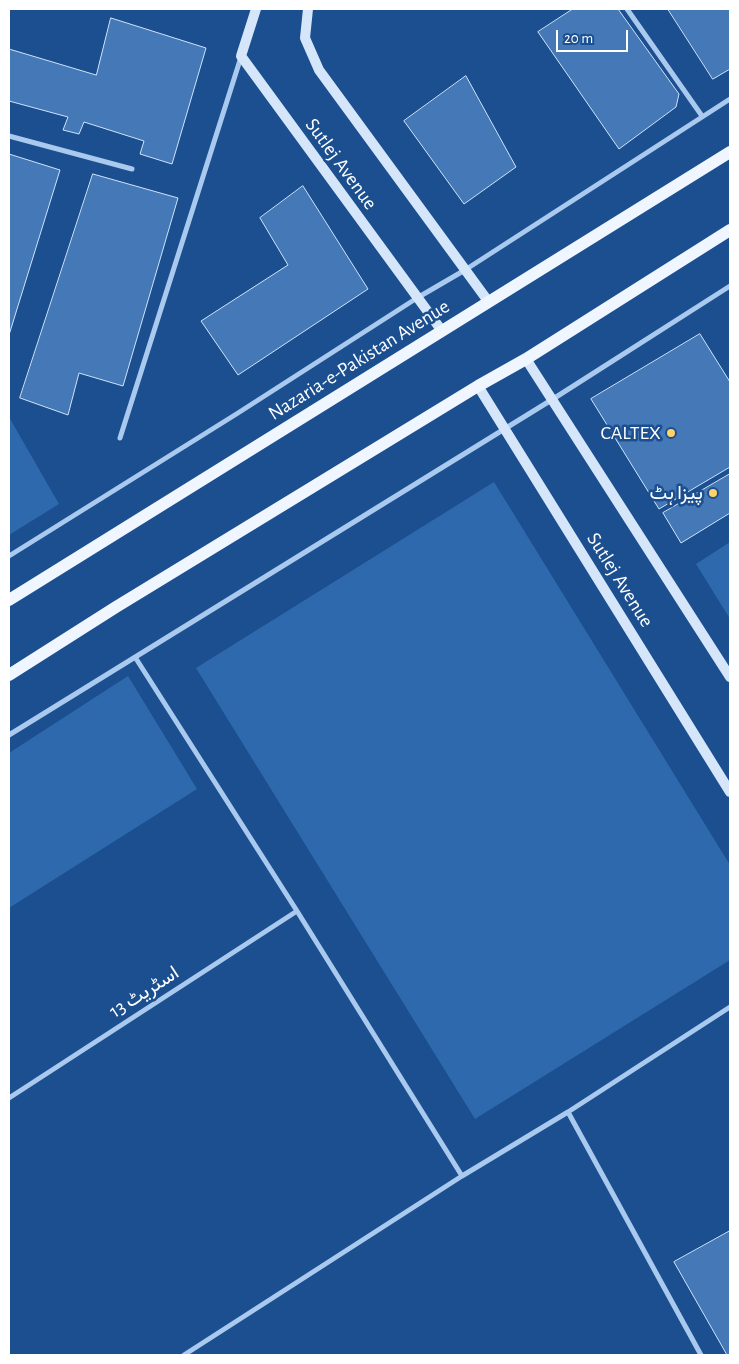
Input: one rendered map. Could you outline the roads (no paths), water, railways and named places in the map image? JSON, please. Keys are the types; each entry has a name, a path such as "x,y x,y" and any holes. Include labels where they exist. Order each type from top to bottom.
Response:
{"main road":[{"name":"Nazaria-e-Pakistan Avenue","path":"9,600 730,152"},
{"path":"9,675 116,607 478,386 526,359 730,230"}],"street":[{"path":"120,438 256,9"},
{"name":"Sutlej Avenue","path":"308,9 305,38 319,70 488,301"},
{"path":"627,9 702,116"},
{"name":"Sutlej Avenue","path":"241,56 442,331"},
{"path":"9,556 238,413 417,298 465,270 730,99"},
{"path":"9,136 132,169"},
{"path":"9,736 730,286"},
{"name":"Sutlej Avenue","path":"526,359 553,398 730,677"},
{"name":"Sutlej Avenue","path":"478,386 730,792"},
{"path":"135,657 462,1176"},
{"name":"اسٹریٹ 13","path":"9,1098 296,911"},
{"path":"184,1355 462,1176 568,1112 730,1007"},
{"path":"568,1112 701,1355"}],"place":[{"name":"CALTEX","path":"671,433"},
{"name":"پیزا ہٹ","path":"713,493"}]}
